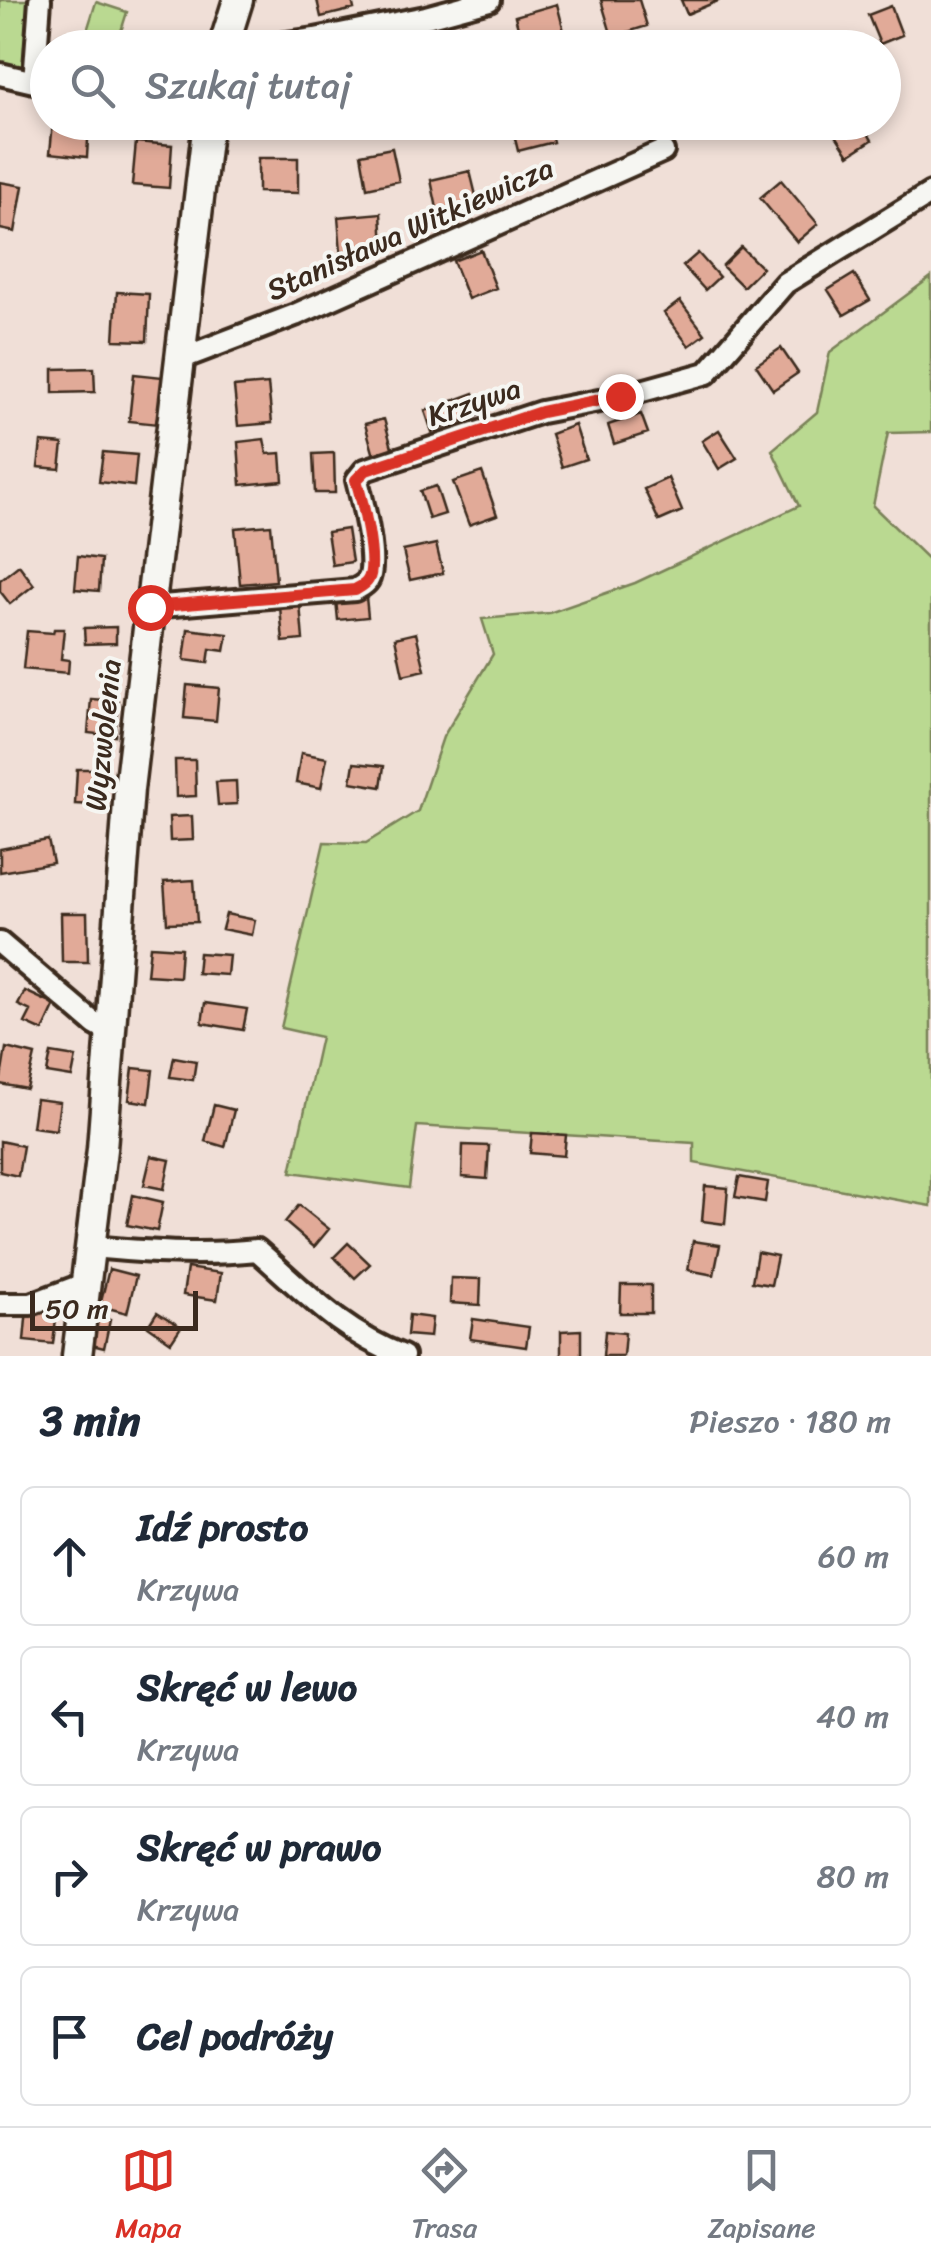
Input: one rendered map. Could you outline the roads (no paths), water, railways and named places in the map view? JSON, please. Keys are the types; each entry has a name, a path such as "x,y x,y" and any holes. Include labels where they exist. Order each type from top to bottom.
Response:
{"street":[{"path":"40,0 40,30"},
{"path":"229,30 238,0"},
{"path":"360,30 490,0"},
{"path":"0,74 30,81"},
{"name":"Wyzwolenia","path":"77,1356 102,1149 128,789 180,359 201,140"},
{"name":"Stanisława Witkiewicza","path":"180,359 294,315 663,151"},
{"name":"Krzywa","path":"150,607 355,590 368,580 371,570 369,538 356,480 366,470 541,412 707,373 784,284 931,192"},
{"path":"0,942 94,1024 111,1033"},
{"path":"90,1247 160,1253 257,1250 337,1321 377,1346 403,1356"},
{"path":"0,1304 31,1304 84,1284"}]}
